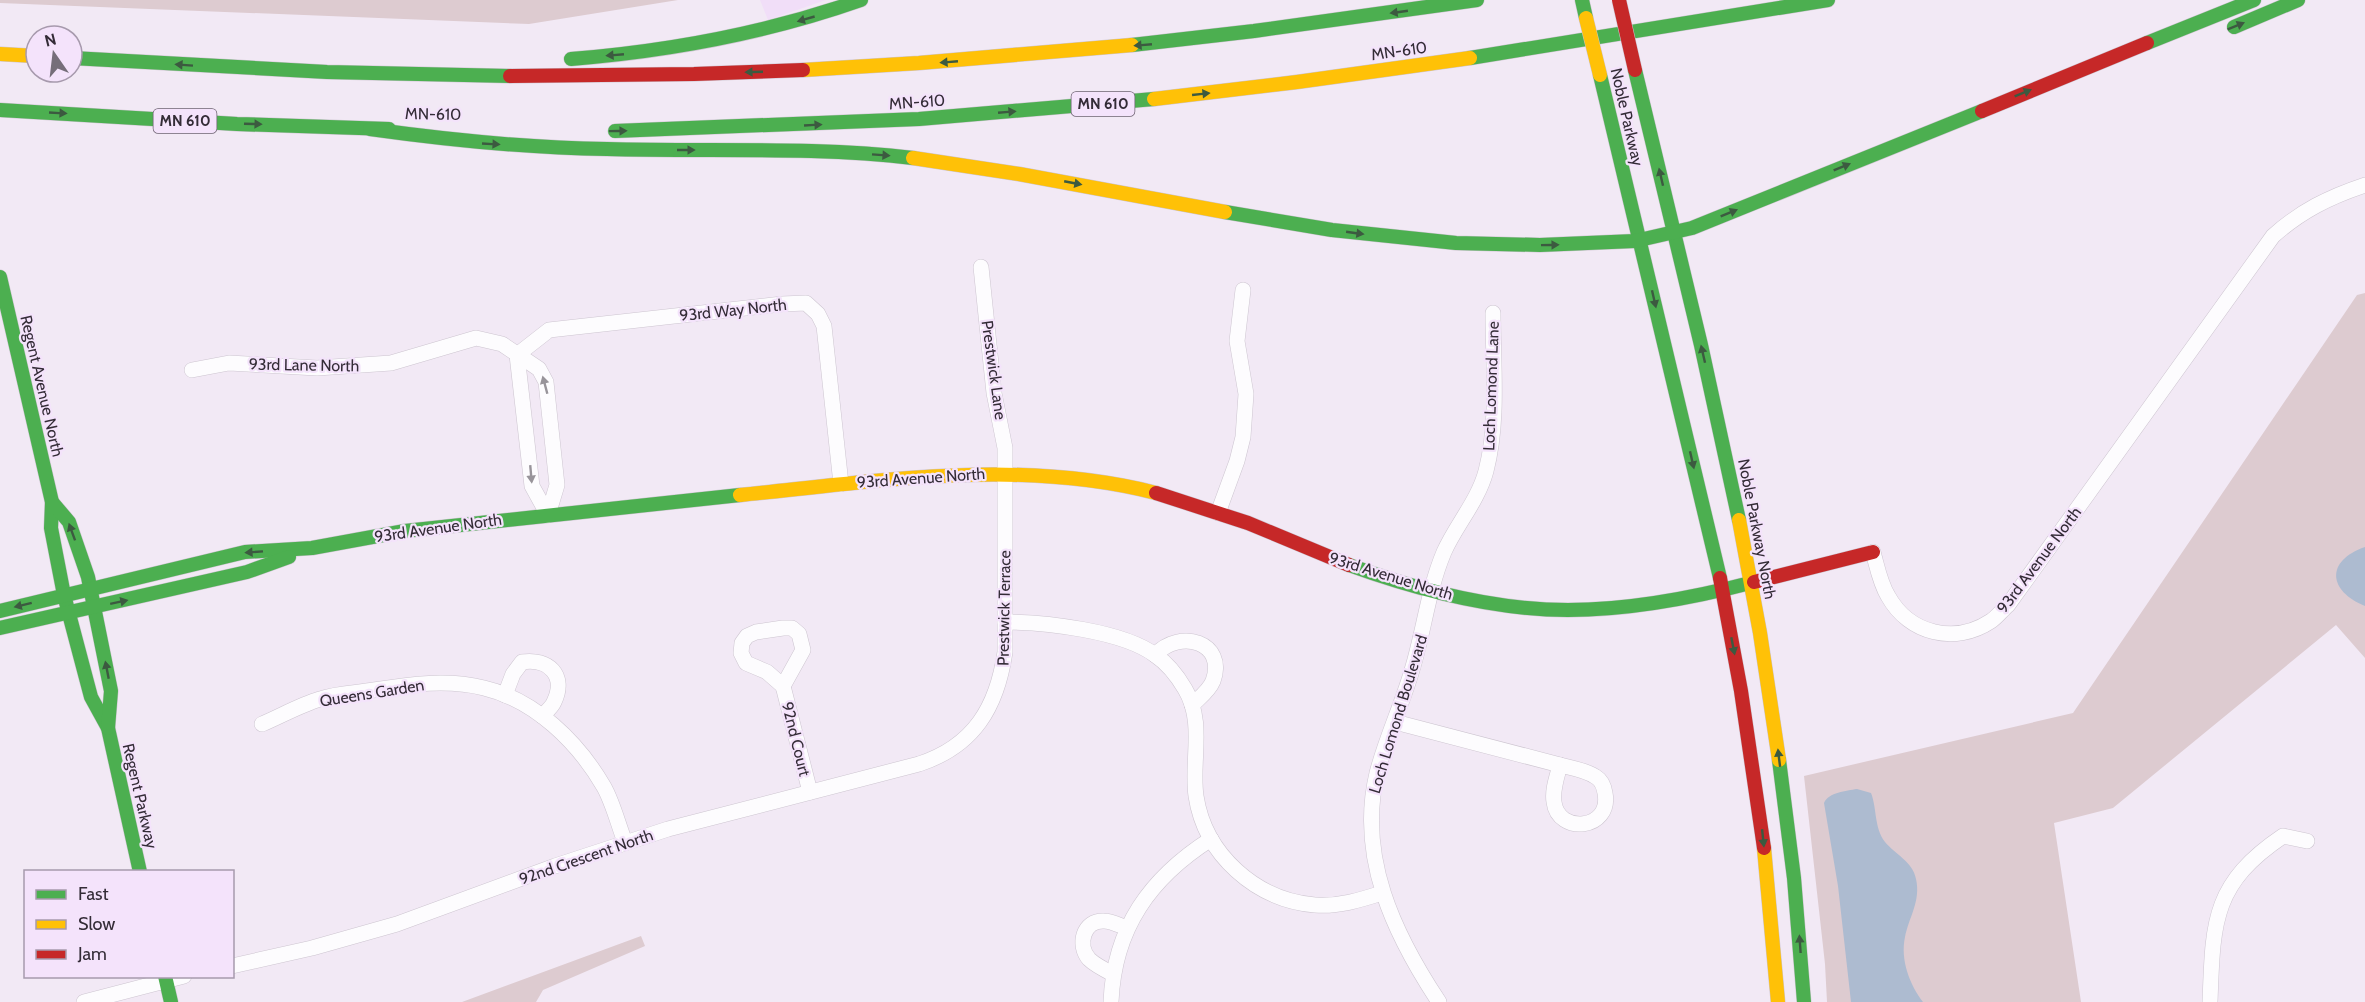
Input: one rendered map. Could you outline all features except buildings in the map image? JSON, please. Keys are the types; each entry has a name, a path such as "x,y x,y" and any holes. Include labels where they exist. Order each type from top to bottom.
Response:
{"main road":[{"path":"556,60 626,54 735,36 786,24 861,0"},
{"path":"84,59 242,69 379,74 579,76 864,67 1156,44 1477,0"},
{"name":"Noble Parkway","path":"1582,0 1640,242"},
{"name":"Noble Parkway","path":"1619,0 1635,70"},
{"name":"MN-610","path":"596,131 775,127 894,121 1221,92 1438,62 1828,0"},
{"path":"370,129 477,143 561,148 800,151 900,157 1008,171 1206,209 1368,235 1503,245 1640,242 1674,234 2254,0"},
{"path":"2219,33 2298,0"},
{"path":"0,54 24,55"},
{"path":"242,69 526,62"},
{"name":"Noble Parkway North","path":"1635,70 1716,411 1751,582 1776,737 1794,880 1804,1002"},
{"name":"MN-610","path":"0,110 370,129 518,131"},
{"path":"1788,189 1843,182"},
{"path":"1640,242 1722,588 1749,733 1772,924 1778,1002"},
{"name":"Regent Avenue North","path":"0,277 52,502 51,528 69,613"},
{"name":"93rd Avenue North","path":"0,611 244,552 312,548 405,531 840,484 921,476 1005,473 1048,475 1099,482 1174,498 1272,532 1352,565 1431,591 1528,608 1586,610 1651,603 1751,582 1873,552"},
{"name":"Regent Avenue North","path":"52,502 69,522 95,607"},
{"name":"93rd Avenue North","path":"0,628 247,572 312,548"},
{"name":"Regent Parkway","path":"95,607 111,691 108,728"},
{"name":"Regent Parkway","path":"69,613 91,697 108,728 140,870"},
{"path":"166,979 171,1002"}],"street":[{"name":"93rd Avenue North","path":"1873,552 1887,595 1899,612 1915,625 1934,633 1954,635 1975,629 1993,620 2008,604 2049,548 2273,236 2293,218 2317,203 2365,185"},
{"name":"Prestwick Lane","path":"981,267 994,393 1005,448 1005,473"},
{"path":"1218,513 1243,437 1246,393 1238,341 1243,290"},
{"name":"93rd Way North","path":"517,355 549,330 806,303 818,314 824,326 840,484"},
{"name":"Loch Lomond Lane","path":"1431,591 1444,553 1485,474 1491,447 1493,313"},
{"name":"93rd Lane North","path":"192,369 230,363 317,368 391,363 476,338 502,344 539,369 546,382 557,485 548,515"},
{"path":"517,355 532,486 548,515"},
{"name":"Prestwick Terrace","path":"942,755 981,723 994,701 1002,677 1005,652 1005,473"},
{"name":"Loch Lomond Boulevard","path":"1431,591 1413,669 1377,771 1371,802 1370,833 1374,863 1382,893 1404,942 1439,1002"},
{"path":"1005,622 1030,622 1069,627 1106,635 1141,647 1155,655 1177,677 1187,691 1192,705 1197,736 1194,775 1201,819 1225,860 1245,878 1266,892 1315,905 1341,904 1382,893"},
{"path":"1155,655 1168,644 1187,639 1195,641 1210,651 1215,669 1212,682 1192,705"},
{"path":"505,695 513,674 522,662 535,660 545,663 554,671 559,682 554,702 542,716"},
{"name":"Queens Garden","path":"261,724 321,698 399,686 461,684 484,688 505,695 542,716 569,739 589,763 605,789 625,842"},
{"name":"92nd Court","path":"783,686 810,792"},
{"path":"1395,722 1560,765"},
{"name":"92nd Crescent North","path":"234,966 312,948 398,924 625,842 919,764 942,755"},
{"path":"2210,1002 2215,925 2224,898 2239,873 2259,852 2283,836 2307,841"},
{"path":"1111,1002 1113,974 1127,928 1149,892 1171,868 1211,839"},
{"path":"1113,974 1088,958 1083,948 1082,938 1085,930 1096,923 1105,921 1127,928"},
{"path":"84,1002 166,979"}],"shaded area":[{"path":"0,0 678,0 529,24 0,3"},
{"path":"760,0 826,0 768,20"},
{"path":"2365,293 2365,658 2336,625 2113,808 2054,823 2081,1002 1827,1002 1825,964 1804,776 2073,713 2357,295"},
{"path":"641,936 645,946 543,990 536,1002 462,1002"}],"water":[{"path":"2365,547 2365,606 2344,592 2336,576 2343,560"},
{"path":"1857,789 1871,793 1881,836 1908,863 1916,879 1917,895 1905,937 1904,954 1910,980 1923,1002 1851,1002 1838,886 1824,803 1834,794"}],"traffic: fast":[{"path":"571,59 682,46 718,39 790,22 861,0"},
{"path":"1132,45 1254,31 1477,0"},
{"path":"1582,0 1586,18"},
{"path":"1470,58 1828,0"},
{"path":"2147,43 2254,0"},
{"path":"2234,27 2298,0"},
{"path":"84,59 327,72 510,76"},
{"path":"1635,70 1701,345 1739,520"},
{"path":"1600,75 1720,578"},
{"path":"615,131 919,119 1154,99"},
{"path":"0,110 237,124 389,129"},
{"path":"1225,212 1332,230 1456,243 1540,245 1635,241 1692,228 1982,111"},
{"path":"370,129 459,140 547,147 837,152 913,158"},
{"path":"0,277 52,502 51,528 64,595 91,697 108,728 140,870"},
{"path":"0,611 245,552 312,548 405,531 740,495"},
{"path":"52,502 69,522 88,577 111,691 108,728"},
{"path":"0,628 247,572 289,557"},
{"path":"1349,565 1402,583 1457,597 1540,609 1615,608 1685,598 1754,582"},
{"path":"1779,760 1794,878 1804,1002"},
{"path":"165,978 171,1002"}],"traffic: slow":[{"path":"1586,18 1600,75"},
{"path":"803,70 919,63 1132,45"},
{"path":"0,54 24,55"},
{"path":"1154,99 1470,58"},
{"path":"913,158 1019,174 1225,212"},
{"path":"740,495 896,479 1001,475 1104,482 1156,493"},
{"path":"1739,520 1760,633 1779,760"},
{"path":"1764,848 1778,1002"}],"traffic: jam":[{"path":"1619,0 1635,70"},
{"path":"1982,111 2147,43"},
{"path":"510,76 803,70"},
{"path":"1156,493 1248,523 1349,565"},
{"path":"1754,582 1873,552"},
{"path":"1720,578 1741,691 1764,848"}]}
